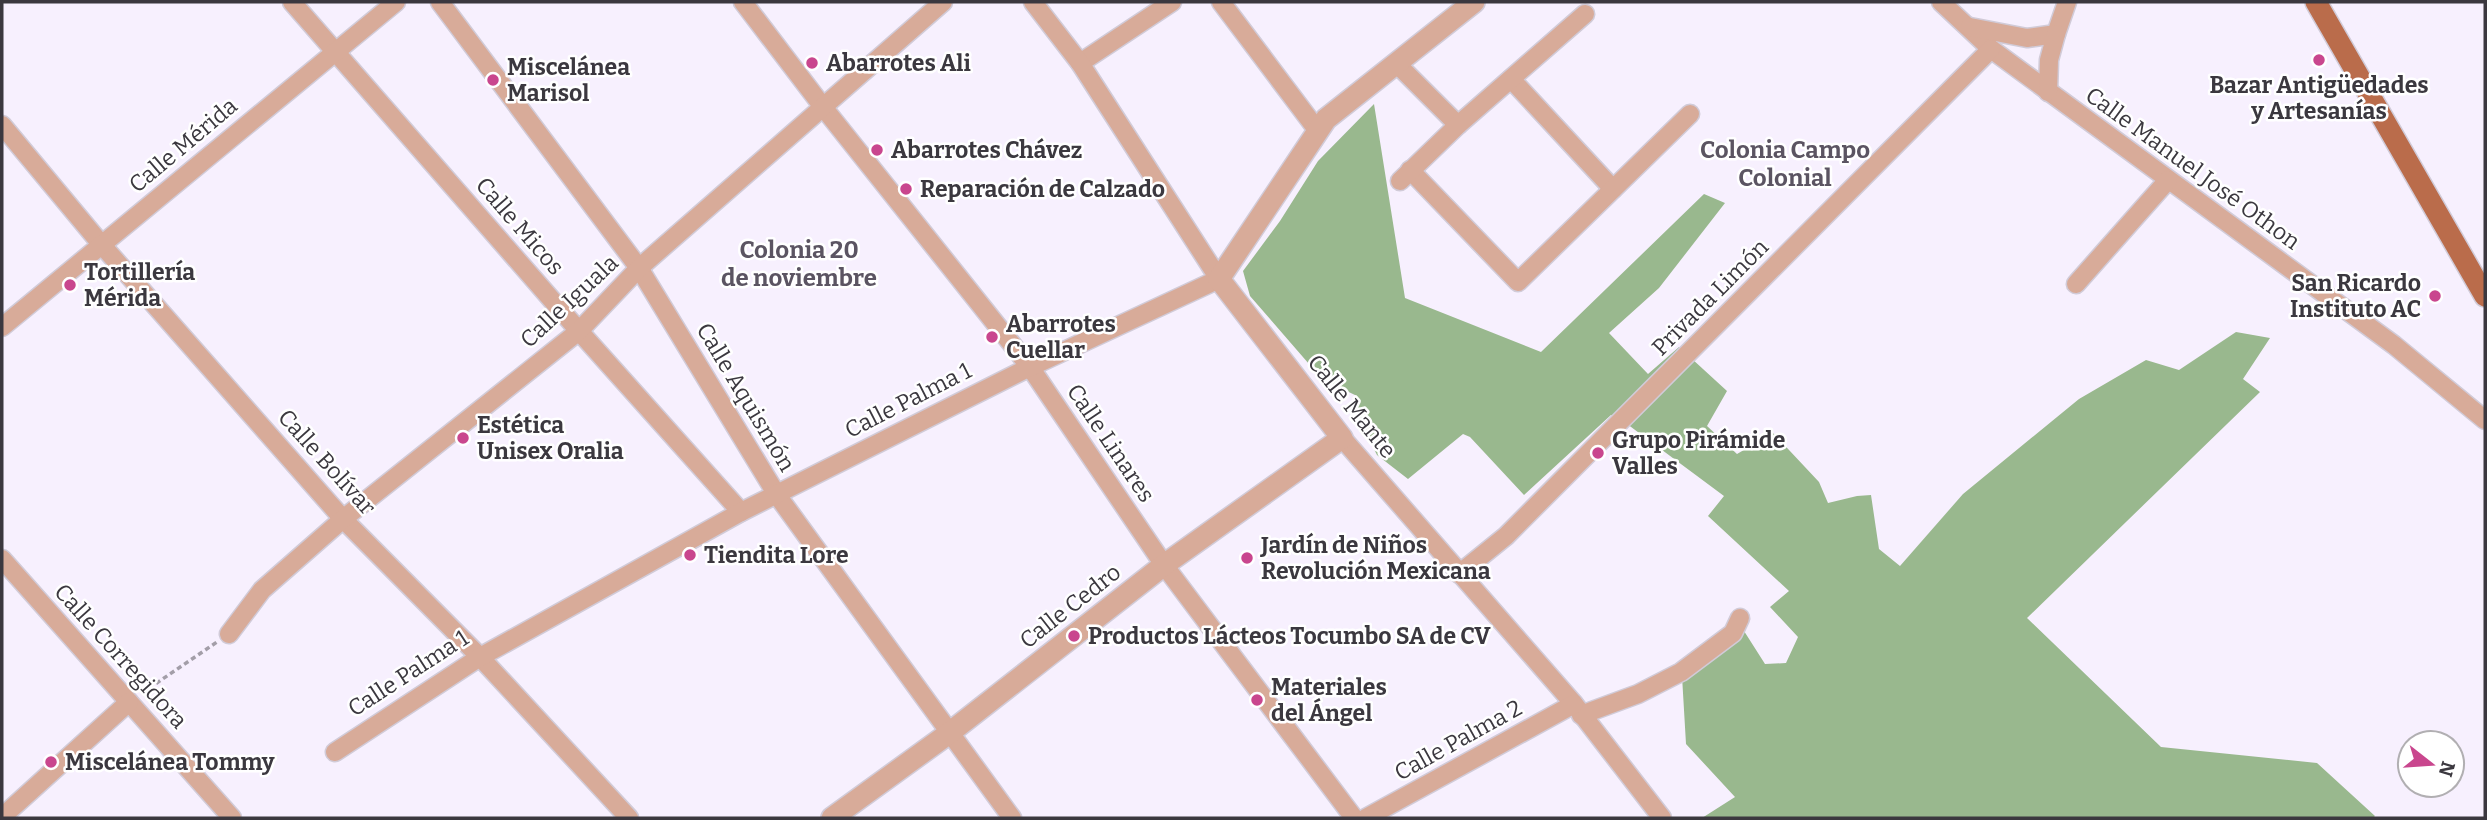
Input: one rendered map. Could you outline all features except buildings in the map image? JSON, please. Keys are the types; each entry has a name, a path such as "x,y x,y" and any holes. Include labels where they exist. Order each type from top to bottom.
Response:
{"main road":[{"path":"2316,2 2485,296"}],"street":[{"name":"Calle Micos","path":"292,2 741,512"},
{"name":"Calle Mérida","path":"2,327 396,2"},
{"name":"Calle Aquismón","path":"440,2 639,268 777,495 948,734 1012,818"},
{"name":"Calle Linares","path":"743,2 1030,367 1164,565 1354,818"},
{"name":"Calle Iguala","path":"229,634 261,590 343,519 579,331 639,268 943,2"},
{"name":"Calle Mante","path":"1033,2 1080,63 1219,279 1342,438 1578,709 1662,818"},
{"path":"1080,63 1172,2"},
{"path":"1221,2 1318,131"},
{"path":"1219,279 1326,119 1474,2"},
{"name":"Calle Manuel José Othon","path":"1941,2 1991,50 2394,345 2485,420"},
{"path":"2048,92 2049,60 2067,2"},
{"path":"1585,14 1458,125 1405,176 1518,282 1690,114"},
{"path":"1966,26 2027,38 2056,34"},
{"name":"Privada Limón","path":"1459,573 1506,536 1991,50"},
{"path":"1396,63 1458,125"},
{"path":"1511,79 1614,189"},
{"name":"Calle Bolívar","path":"2,125 102,244 343,519 480,657 629,818"},
{"path":"2076,284 2168,180"},
{"name":"Calle Palma 1","path":"335,752 480,657 741,512 1030,367 1219,279"},
{"name":"Calle Cedro","path":"832,818 948,734 1164,565 1342,438"},
{"name":"Calle Corregidora","path":"2,559 232,818"},
{"name":"Calle Palma 2","path":"1366,818 1578,709 1638,694 1681,672 1733,633 1740,618"},
{"path":"2,817 129,702"}],"path":[{"path":"129,702 229,634"}],"green space":[{"path":"1374,104 1405,298 1541,352 1704,194 1725,203 1659,288 1609,333 1648,374 1679,347 1727,391 1707,426 1737,454 1773,433 1819,482 1828,503 1871,495 1879,549 1900,566 1963,494 2079,399 2146,360 2179,370 2236,332 2270,338 2243,379 2260,392 2027,618 2161,747 2317,763 2375,816 1702,818 1735,797 1686,744 1682,676 1744,631 1765,664 1786,663 1798,637 1770,607 1789,591 1708,516 1724,496 1623,421 1611,415 1524,495 1470,437 1463,434 1408,479 1377,455 1354,409 1357,396 1322,379 1250,296 1243,271 1280,221 1318,161"}],"place":[{"name":"Bazar Antigüedades y Artesanías","path":"2319,60"},
{"name":"Abarrotes Ali","path":"812,63"},
{"name":"Miscelánea Marisol","path":"493,80"},
{"name":"Abarrotes Chávez","path":"877,150"},
{"name":"Reparación de Calzado","path":"906,189"},
{"name":"Tortillería Mérida","path":"70,285"},
{"name":"San Ricardo Instituto AC","path":"2435,296"},
{"name":"Abarrotes Cuellar","path":"992,337"},
{"name":"Estética Unisex Oralia","path":"463,438"},
{"name":"Grupo Pirámide Valles","path":"1598,453"},
{"name":"Tiendita Lore","path":"690,555"},
{"name":"Jardín de Niños Revolución Mexicana","path":"1247,558"},
{"name":"Productos Lácteos Tocumbo SA de CV","path":"1074,636"},
{"name":"Materiales del Ángel","path":"1257,700"},
{"name":"Miscelánea Tommy","path":"51,762"}],"district":[{"name":"Colonia Campo Colonial","path":"1785,164"},
{"name":"Colonia 20 de noviembre","path":"799,264"}]}
